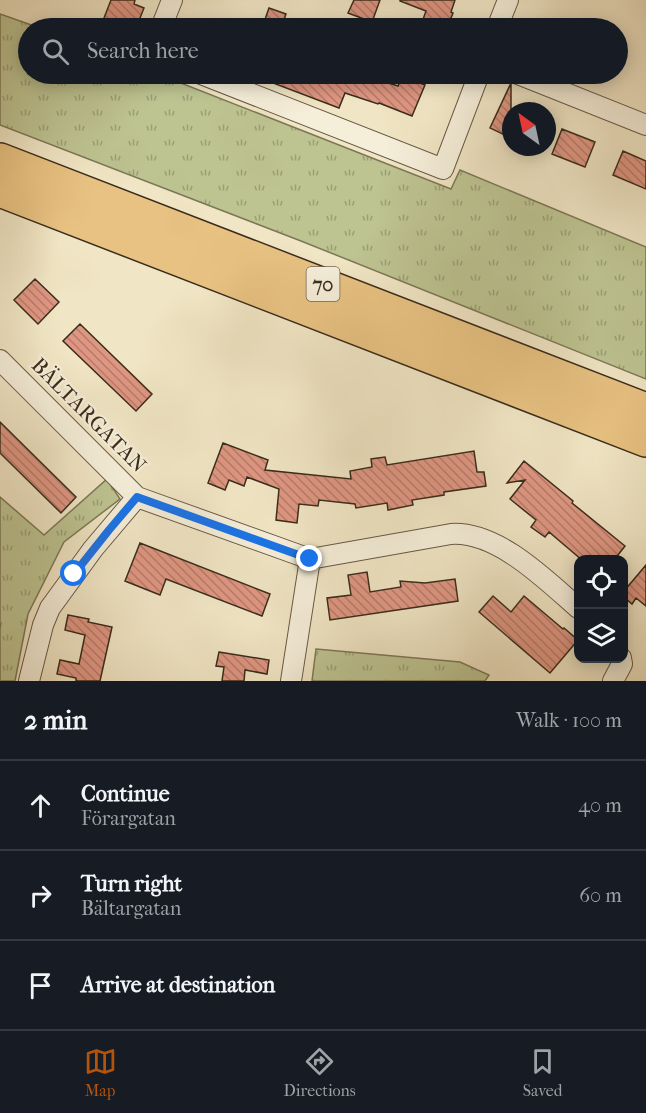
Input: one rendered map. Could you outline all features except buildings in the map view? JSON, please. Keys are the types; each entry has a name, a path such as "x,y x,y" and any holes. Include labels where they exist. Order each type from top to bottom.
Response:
{"highway":[{"name":"70","path":"0,159 646,410"},
{"name":"70","path":"0,190 646,440"}],"street":[{"path":"166,18 172,0"},
{"path":"501,18 508,0"},
{"path":"226,84 443,170 475,84"},
{"path":"543,84 646,125"},
{"name":"BÄLTARGATAN","path":"0,360 137,497 310,559 451,534 462,533 480,537 530,567 574,604"},
{"path":"29,681 43,625 50,608 93,549 137,497"},
{"path":"291,681 310,559"},
{"path":"613,681 622,663"}],"green space":[{"path":"0,14 18,20 18,84 183,84 451,189 460,170 646,247 646,379 301,241 0,125"},
{"path":"107,479 120,499 64,542 28,614 15,681 0,681 0,497 44,535"},
{"path":"316,649 460,662 489,675 485,681 312,681"}],"route":[{"path":"74,574 137,497 310,559"}]}
